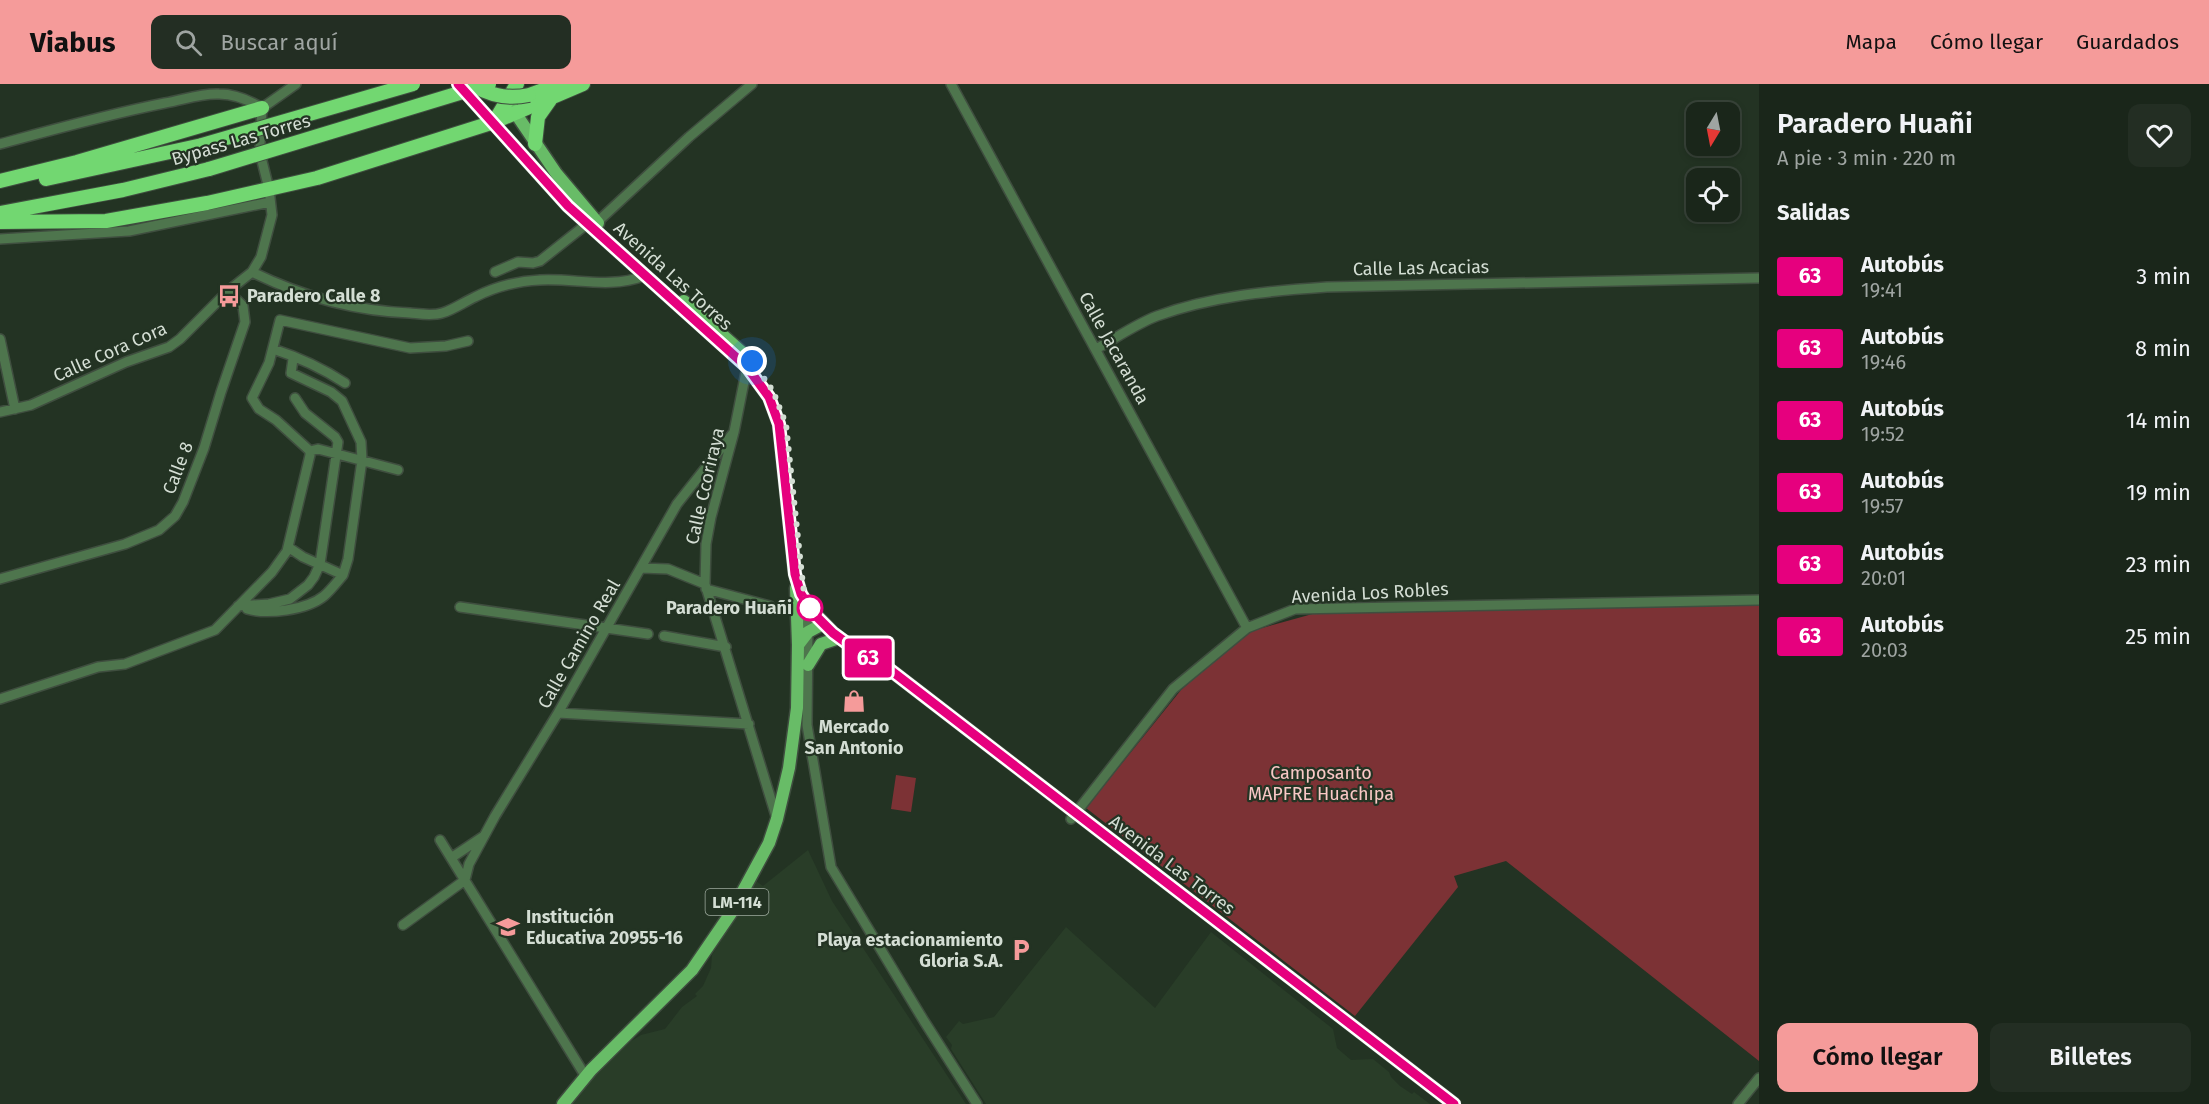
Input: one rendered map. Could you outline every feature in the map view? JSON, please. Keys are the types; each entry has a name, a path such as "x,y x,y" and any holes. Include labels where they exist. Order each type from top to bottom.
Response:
{"highway":[{"name":"Bypass Las Torres","path":"0,183 97,169 202,146 413,84"},
{"path":"471,84 499,96 514,97 529,95 560,84"},
{"name":"Bypass Las Torres","path":"0,213 123,190 209,169 490,84"},
{"path":"494,122 517,84"},
{"path":"0,222 106,221 270,195 316,178 494,122 583,84"},
{"path":"535,144 537,117 551,99"},
{"path":"0,183 262,108"}],"main road":[{"name":"Avenida Las Torres","path":"458,84 568,206 701,315 736,346 768,382 779,403 788,431 805,600"},
{"name":"Avenida Las Torres","path":"490,84 507,100 592,224 644,276 747,367 769,397 779,424 795,574 805,600 823,624 867,658 875,669 1454,1104"},
{"name":"LM-114","path":"563,1104 586,1077 692,970 730,913 769,843 789,768 797,708 798,645 795,574"},
{"path":"798,645 808,632 823,624"},
{"path":"808,665 821,644 839,638"},
{"name":"Avenida Las Torres","path":"1073,816 1441,1104"}],"street":[{"path":"0,144 120,112 206,94 222,93 243,98 262,108 296,84"},
{"path":"495,272 518,262 540,261 592,224 689,137 753,84"},
{"name":"Calle Jacaranda","path":"951,84 1247,628"},
{"name":"Calle Cora Cora","path":"0,412 15,410 39,401 126,362 169,347 228,291 252,272 261,257 272,215 260,144 262,108"},
{"path":"0,239 129,231 270,195"},
{"path":"252,272 341,304 391,313 434,315 445,312 493,288 511,284 541,280 611,284 644,276"},
{"name":"Calle Las Acacias","path":"1096,349 1156,316 1234,296 1273,291 1338,286 1759,278"},
{"name":"Calle 8","path":"0,579 125,544 159,530 175,516 183,502 204,448 245,322 243,306 228,291"},
{"path":"309,451 290,432 255,405 252,398 269,363 282,319 410,348 446,346 468,341"},
{"path":"0,339 15,410"},
{"path":"273,349 293,359 302,360 345,383"},
{"path":"238,606 259,612 300,608 323,597 343,575 348,559 362,460 361,442 342,401 332,392 291,373 293,359"},
{"name":"Calle Ccoriraya","path":"747,367 734,432 711,517 706,544 706,587 777,819"},
{"path":"238,606 269,604 290,599 308,585 320,564 338,442 305,413 295,398"},
{"name":"Calle Camino Real","path":"465,880 469,864 485,835 558,713 677,504 734,432"},
{"path":"309,451 318,449 398,470"},
{"path":"0,699 98,667 125,664 180,645 214,630 272,572 288,547 309,451"},
{"path":"288,547 303,557 343,575"},
{"path":"641,568 668,569 706,587 770,606"},
{"path":"805,600 808,632 807,725 831,867 977,1104"},
{"name":"Avenida Los Robles","path":"1073,816 1173,689 1247,628 1295,609 1759,600"},
{"path":"460,607 648,634"},
{"path":"664,636 726,647"},
{"path":"558,713 749,724"},
{"path":"451,858 485,835"},
{"path":"440,840 586,1077"},
{"path":"403,925 465,880"},
{"path":"1738,1104 1759,1078"}],"shaded area":[{"path":"808,850 832,901 966,1104 571,1104 576,1093 631,1041 641,1035 665,1029 682,1007 697,996 695,994 703,986 711,968 712,955 756,881 763,886"},
{"path":"1066,927 1155,1008 1211,932 1333,1029 1337,1048 1351,1060 1373,1059 1389,1072 1400,1086 1412,1094 1414,1092 1430,1104 986,1104 951,1049 952,1045 946,1037 959,1021 963,1024 994,1017"}],"green space":[{"name":"Camposanto MAPFRE Huachipa","path":"1759,602 1759,1061 1506,861 1454,876 1458,887 1355,1016 1086,808 1181,690 1248,632 1316,613"},
{"path":"896,775 916,778 911,812 891,809"}],"bus line":[{"name":"63","path":"458,84 568,206 747,367 760,382 772,403 781,434 798,587 806,603 823,624 867,658 880,662 1454,1104"}],"place":[{"name":"Paradero Calle 8","path":"229,296"},
{"name":"Paradero Huañi","path":"810,608"},
{"name":"Mercado San Antonio","path":"854,701"},
{"name":"Institución Educativa 20955-16","path":"508,927"},
{"name":"Playa estacionamiento Gloria S.A.","path":"1021,950"}],"route":[{"path":"752,361 773,391 786,424 803,585 805,600 810,608"}]}
